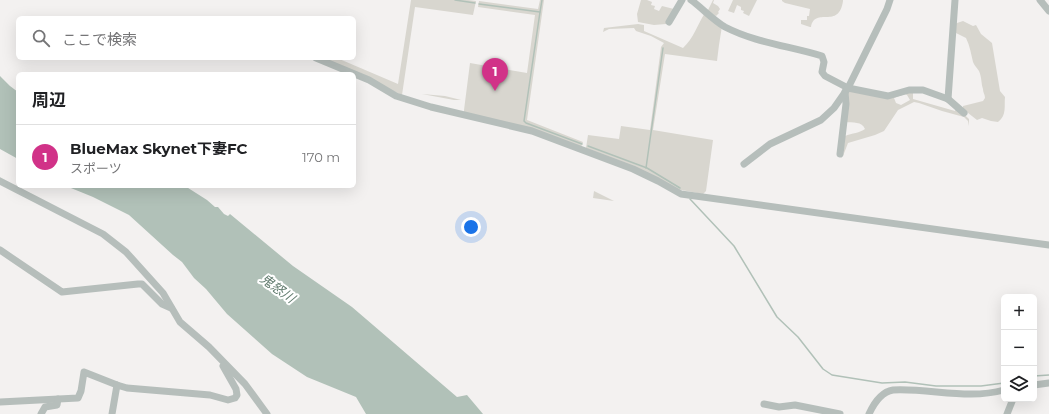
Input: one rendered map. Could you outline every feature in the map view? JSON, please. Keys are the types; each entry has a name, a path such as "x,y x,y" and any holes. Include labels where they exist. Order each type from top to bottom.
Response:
{"street":[{"path":"669,22 682,0"},
{"path":"691,0 723,26 736,32 753,39 822,56 824,62 822,72 825,76 846,90 888,96 903,91 919,90 948,99 964,113"},
{"path":"744,164 770,144 821,120 834,108 846,90 887,9 890,0"},
{"path":"948,99 955,0"},
{"path":"1040,0 1049,11"},
{"path":"321,60 350,72"},
{"path":"356,75 403,99 532,131 633,169 681,194 1049,246"},
{"path":"840,154 846,104 846,90"},
{"path":"0,180 103,234 126,252 163,293 180,322 209,347 245,384 267,414"},
{"path":"0,250 62,292 142,284 162,304 171,309"},
{"path":"0,402 78,398 81,391 84,372 128,388 210,395 228,400 235,398 237,395 236,389 219,358"},
{"path":"1037,384 1049,383"},
{"path":"112,414 117,384"},
{"path":"869,414 880,397 886,392 893,390 969,393 990,393 1001,391"},
{"path":"40,414 45,407 57,405 58,399"},
{"path":"1007,414 1012,402"},
{"path":"764,404 779,407 795,404 840,414"}],"shaded area":[{"path":"411,0 476,1 473,15 415,7 402,95 356,74 356,72 352,72 326,60 342,60 398,84"},
{"path":"540,0 544,0 527,120 583,142 581,147 464,112 470,63 527,73 535,15 478,7 479,1 538,9"},
{"path":"641,0 652,2 651,5 655,6 654,9 659,11 662,6 674,9 666,24 654,25 638,22 637,14"},
{"path":"713,0 713,3 720,9 716,16 707,12"},
{"path":"733,0 757,0 749,16 743,13 744,11 741,10 741,7 737,5 734,13 728,11"},
{"path":"782,0 843,1 841,10 837,14 817,18 813,21 810,27 801,24 801,20 807,20 810,9 785,3"},
{"path":"705,13 722,26 717,61 665,54 653,130 713,140 706,191 703,194 676,189 586,148 588,135 619,139 621,126 650,130 661,47 664,43 651,36 636,31 634,28 609,29 603,32 604,28 638,24 644,25 644,31 683,48 693,36"},
{"path":"963,21 973,26 976,25 981,34 992,43 1000,91 1005,97 1004,113 998,122 982,118 977,120 963,109 963,106 983,101 985,95 983,92 979,71 973,62 966,38 956,33 954,24"},
{"path":"849,91 878,96 913,92 913,99 955,111 956,107 969,119 969,126 968,121 964,117 914,102 898,110 884,131 848,143 843,156 845,136 865,129 862,125 845,122 847,95","holes":["905,94 910,100 901,105 896,103 894,98"]},
{"path":"422,94 445,96 461,100 454,100"},
{"path":"594,191 614,201 593,198"}],"water":[{"path":"0,76 16,90 16,158 0,149"},
{"name":"鬼怒川","path":"71,188 188,188 215,207 218,207 224,214 228,216 230,214 293,266 352,307 457,397 467,395 483,414 366,414 356,397 307,377 272,354 227,314 206,289 194,278 182,262 129,215"}],"waterway":[{"path":"455,0 475,3"},
{"path":"540,12 542,0"},
{"path":"479,4 540,12 524,121 582,144"},
{"path":"646,168 663,48"},
{"path":"588,146 647,168 680,188"},
{"path":"690,199 734,246 777,317 798,337 823,369 832,375 882,383 905,382 936,386 981,386 1001,383"},
{"path":"1037,376 1049,375"}],"place":[{"name":"BlueMax Skynet下妻FC","path":"495,91"}]}
